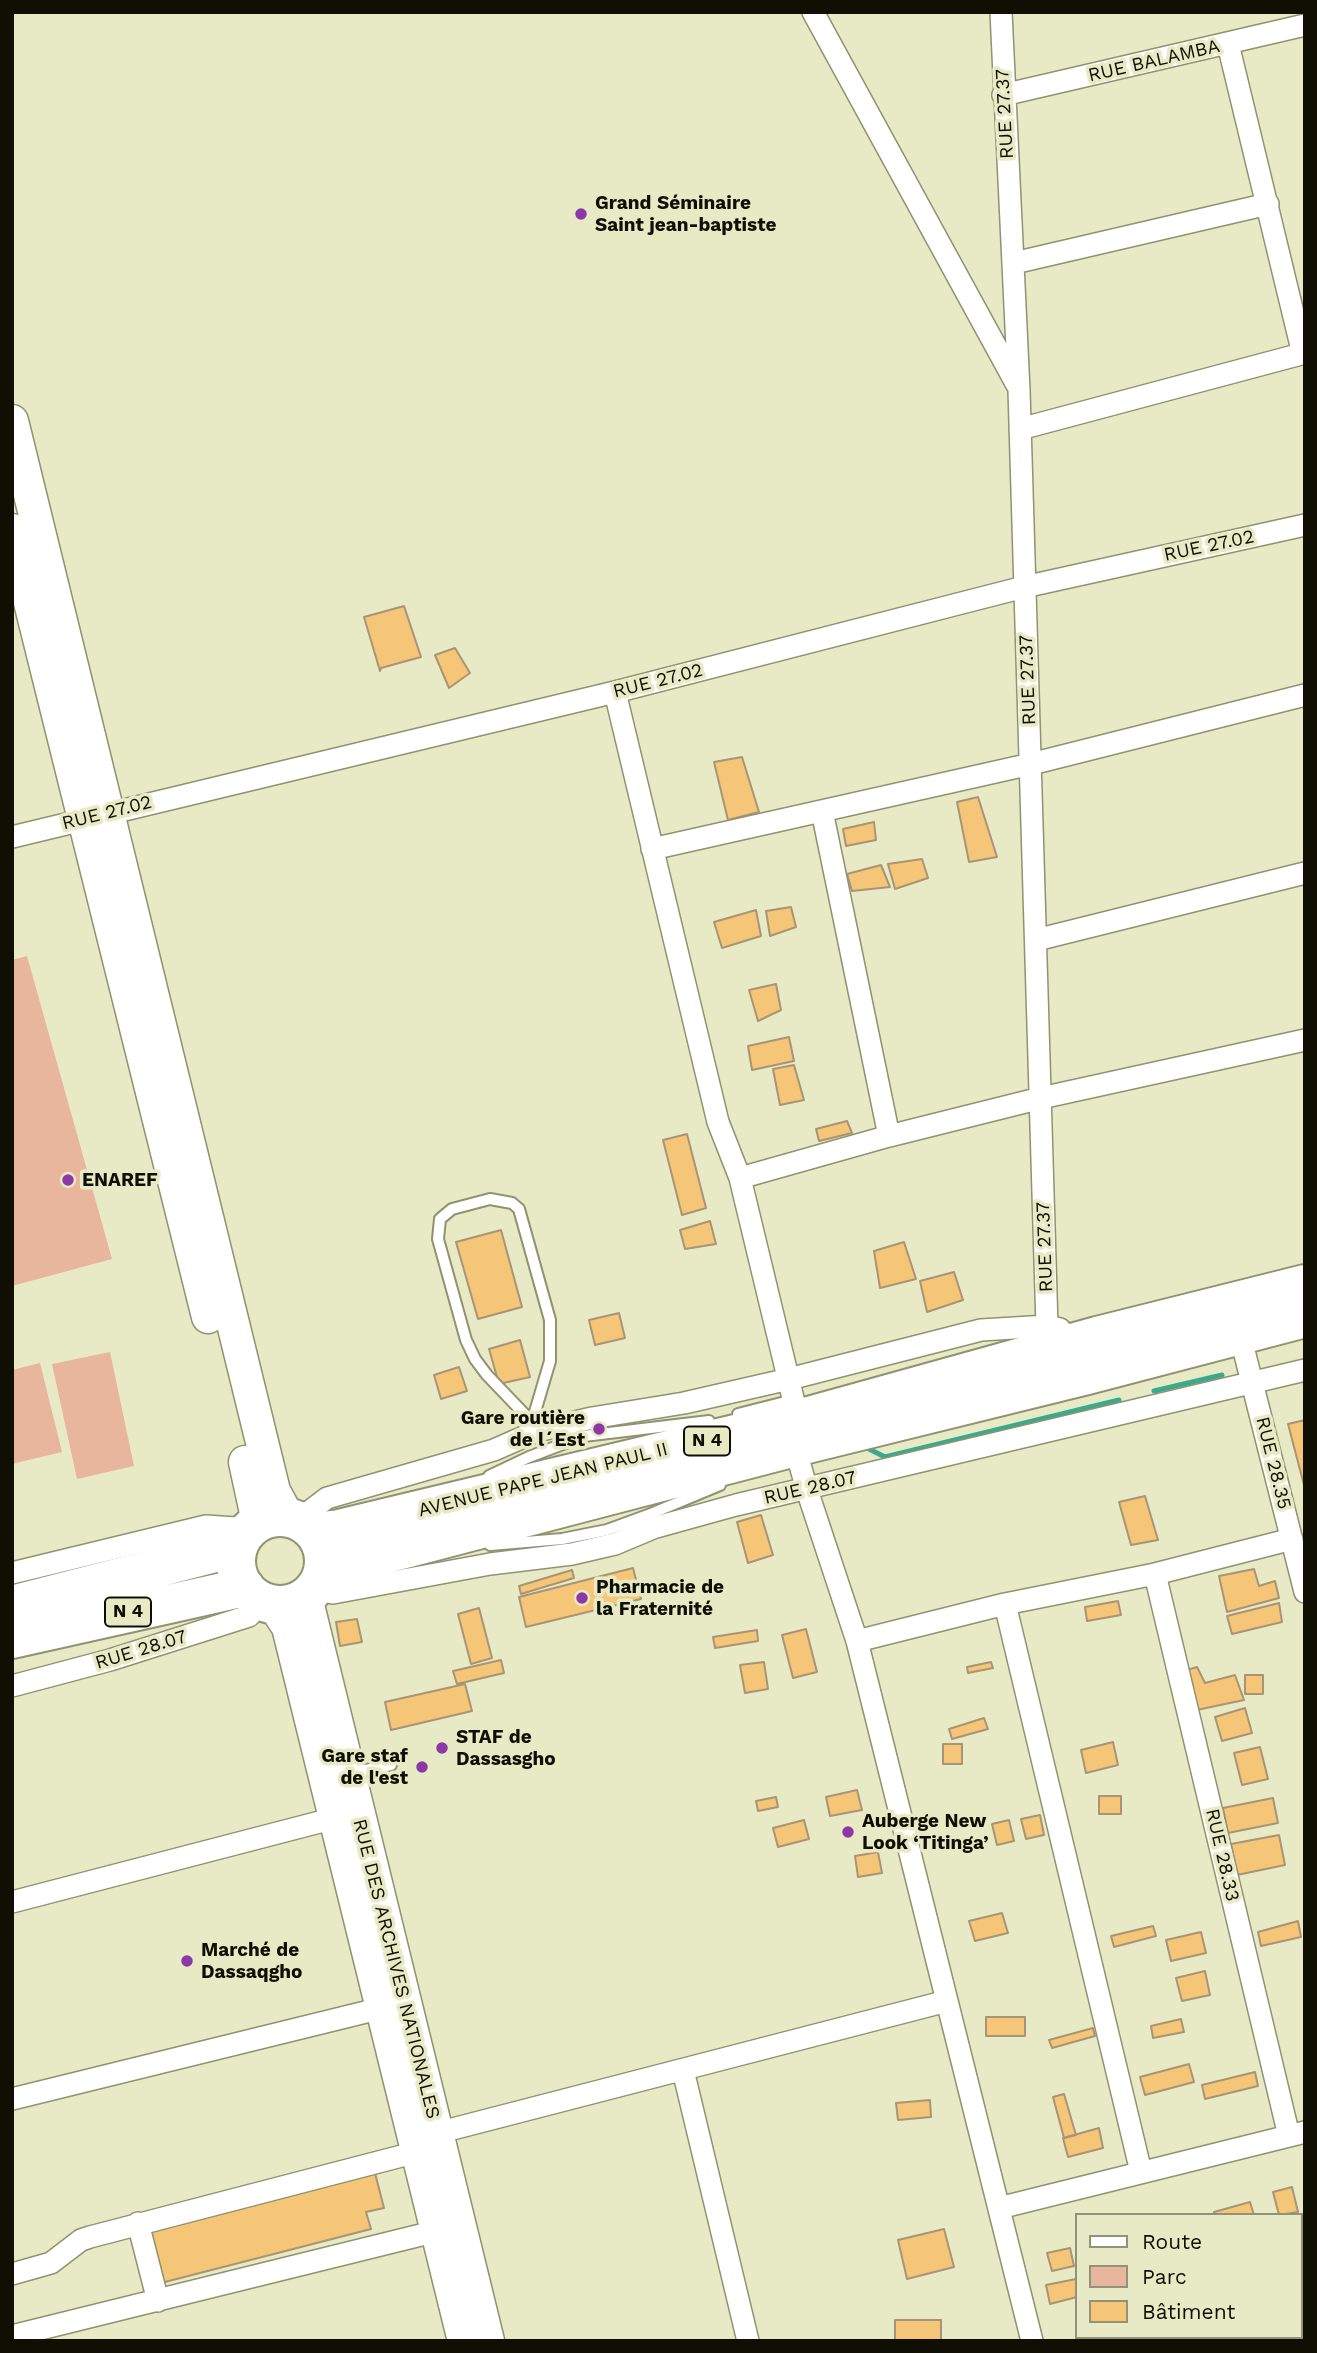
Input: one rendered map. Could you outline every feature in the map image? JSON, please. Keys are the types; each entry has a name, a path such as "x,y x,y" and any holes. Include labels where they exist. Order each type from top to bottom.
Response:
{"highway":[{"name":"AVENUE PAPE JEAN PAUL II","path":"12,1639 286,1592 347,1564 797,1429 1040,1340 1097,1336 1300,1293"},
{"name":"N 4","path":"1087,1375 1240,1335 1300,1293"},
{"name":"AVENUE PAPE JEAN PAUL II","path":"12,1605 275,1529 339,1530 797,1429 1087,1375"},
{"path":"275,1529 323,1549 324,1559 286,1592 237,1567 275,1529"}],"street":[{"path":"813,12 1019,390"},
{"name":"RUE 27.37","path":"1001,12 1019,390 1041,1098 1040,1340"},
{"name":"RUE BALAMBA","path":"1003,94 1305,25"},
{"path":"1020,429 1304,354 1228,44"},
{"path":"1014,263 1268,204"},
{"path":"12,421 96,815"},
{"name":"RUE 27.02","path":"12,836 615,692 1024,587 1305,525"},
{"path":"12,530 96,815 274,1491 275,1529"},
{"path":"615,692 718,1122 740,1178 797,1429 807,1490 857,1641 1032,2341"},
{"path":"652,849 1031,764 1305,695"},
{"path":"822,811 889,1136"},
{"path":"1036,940 1305,873"},
{"path":"740,1178 889,1136 1041,1098 1305,1040"},
{"name":"RUE 28.35","path":"1240,1335 1305,1592"},
{"name":"RUE 28.07","path":"12,1686 110,1660 249,1616 286,1592 332,1593 490,1564 572,1554 615,1544 653,1528 736,1505 1305,1370"},
{"path":"12,1573 206,1526 275,1529 327,1498 494,1450 535,1426 684,1403 797,1429"},
{"path":"857,1641 1005,1604 1155,1574 1292,1539"},
{"name":"RUE 28.33","path":"1155,1574 1297,2134"},
{"name":"RUE DES ARCHIVES NATIONALES","path":"286,1592 348,1773 427,2142 437,2231 464,2341"},
{"name":"RUE DES ARCHIVES NATIONALES","path":"286,1592 288,1627 382,2008 427,2142 488,2341"},
{"path":"1005,1604 1141,2172"},
{"path":"12,1902 335,1818"},
{"path":"12,2274 51,2263 81,2240 138,2223 683,2070 947,2001"},
{"path":"12,2099 382,2008"},
{"path":"683,2070 748,2341"},
{"path":"999,2208 1297,2134"},
{"path":"138,2223 158,2301"},
{"path":"12,2336 437,2231"}],"lane":[{"path":"490,1199 512,1203 519,1209 550,1320 547,1375 535,1426 487,1376 466,1340 438,1239 440,1219 452,1209 490,1199"},
{"path":"964,1418 1087,1375"},
{"path":"729,1416 797,1429"},
{"path":"479,1481 584,1436 620,1434 716,1419"},
{"path":"480,1546 562,1539 607,1530 730,1482"},
{"path":"12,1595 275,1529 353,1514"},
{"path":"286,1592 426,1556"},
{"path":"348,1773 391,1765"}],"green space":[{"path":"27,956 112,1259 12,1286 12,960"},
{"path":"110,1352 134,1466 77,1479 52,1364"},
{"path":"40,1363 62,1452 12,1464 12,1370"}],"building":[{"path":"404,606 421,657 381,668 380,671 364,617"},
{"path":"455,648 470,673 449,688 435,655"},
{"path":"742,757 759,812 728,820 714,762"},
{"path":"978,797 997,857 969,862 957,802"},
{"path":"874,822 876,840 846,846 843,829"},
{"path":"922,859 928,878 895,889 888,864"},
{"path":"881,865 890,887 852,891 847,874"},
{"path":"791,907 796,927 770,936 766,911"},
{"path":"756,910 761,936 722,948 714,922"},
{"path":"776,984 781,1010 758,1021 749,990"},
{"path":"789,1037 794,1061 752,1070 748,1046"},
{"path":"794,1065 804,1100 780,1105 773,1069"},
{"path":"847,1121 852,1133 819,1141 816,1129"},
{"path":"687,1134 706,1208 682,1215 663,1140"},
{"path":"710,1221 716,1244 685,1249 680,1230"},
{"path":"501,1230 522,1307 478,1319 456,1242"},
{"path":"904,1242 916,1279 880,1288 874,1251"},
{"path":"954,1272 963,1300 927,1312 920,1281"},
{"path":"619,1313 625,1338 595,1345 589,1320"},
{"path":"520,1340 530,1377 499,1384 489,1349"},
{"path":"459,1367 467,1391 441,1399 434,1375"},
{"path":"1305,1420 1305,1485 1304,1485 1288,1424"},
{"path":"1145,1496 1158,1540 1131,1545 1119,1502"},
{"path":"761,1515 773,1555 748,1563 737,1522"},
{"path":"633,1568 641,1599 526,1627 519,1597"},
{"path":"1254,1569 1259,1586 1275,1581 1279,1598 1227,1612 1219,1576"},
{"path":"572,1570 574,1578 521,1594 519,1586"},
{"path":"1118,1601 1121,1615 1087,1621 1085,1607"},
{"path":"1279,1603 1282,1622 1232,1634 1227,1616"},
{"path":"479,1608 492,1658 471,1664 458,1614"},
{"path":"357,1619 362,1642 340,1646 336,1622"},
{"path":"806,1629 817,1672 793,1678 782,1635"},
{"path":"757,1630 758,1641 715,1648 713,1637"},
{"path":"501,1660 504,1673 457,1684 453,1671"},
{"path":"764,1662 768,1689 745,1693 740,1665"},
{"path":"991,1662 993,1668 968,1673 967,1667"},
{"path":"1197,1667 1205,1683 1235,1675 1244,1700 1192,1711 1184,1671"},
{"path":"1245,1675 1263,1675 1263,1694 1245,1694"},
{"path":"465,1684 472,1711 391,1730 385,1702"},
{"path":"1245,1708 1252,1733 1222,1741 1215,1717"},
{"path":"984,1718 988,1729 952,1739 949,1729"},
{"path":"1113,1742 1118,1765 1086,1773 1081,1750"},
{"path":"943,1744 962,1744 962,1764 943,1764"},
{"path":"1260,1747 1268,1779 1242,1785 1234,1753"},
{"path":"857,1790 862,1810 830,1816 826,1797"},
{"path":"1099,1796 1121,1796 1121,1814 1099,1814"},
{"path":"776,1797 778,1807 758,1811 756,1801"},
{"path":"1273,1798 1278,1823 1228,1833 1223,1808"},
{"path":"1040,1815 1044,1835 1026,1839 1021,1819"},
{"path":"804,1820 809,1839 778,1847 773,1828"},
{"path":"1009,1820 1014,1841 997,1845 992,1824"},
{"path":"1279,1835 1285,1865 1237,1875 1231,1844"},
{"path":"878,1852 882,1873 858,1877 855,1856"},
{"path":"1002,1913 1008,1933 975,1941 969,1921"},
{"path":"1298,1921 1301,1937 1261,1946 1258,1932"},
{"path":"1153,1926 1156,1936 1114,1947 1111,1936"},
{"path":"1201,1932 1206,1953 1171,1961 1166,1940"},
{"path":"1205,1971 1210,1995 1182,2001 1176,1978"},
{"path":"986,2017 1025,2017 1025,2036 986,2036"},
{"path":"1181,2019 1184,2032 1153,2038 1151,2026"},
{"path":"1093,2028 1095,2036 1052,2048 1049,2040"},
{"path":"1189,2064 1194,2082 1145,2095 1140,2077"},
{"path":"1255,2072 1258,2086 1205,2099 1202,2085"},
{"path":"1064,2094 1076,2135 1064,2138 1053,2097"},
{"path":"930,2100 931,2117 898,2120 896,2103"},
{"path":"1099,2128 1103,2148 1068,2157 1063,2138"},
{"path":"375,2173 384,2208 366,2212 371,2229 161,2283 148,2231"},
{"path":"1292,2187 1298,2212 1278,2213 1273,2192"},
{"path":"1250,2202 1253,2213 1214,2213"},
{"path":"944,2229 954,2267 907,2279 898,2240"},
{"path":"1070,2248 1074,2266 1052,2271 1047,2253"},
{"path":"1076,2279 1076,2297 1050,2304 1046,2285"},
{"path":"895,2320 941,2320 941,2341 895,2341"}],"waterway":[{"path":"1154,1391 1222,1375"},
{"path":"863,1446 885,1457 1119,1400"}],"place":[{"name":"Grand Séminaire Saint jean-baptiste","path":"581,214"},
{"name":"ENAREF","path":"68,1180"},
{"name":"Gare routière de l´Est","path":"599,1429"},
{"name":"Pharmacie de la Fraternité","path":"582,1598"},
{"name":"STAF de Dassasgho","path":"442,1748"},
{"name":"Gare staf de l'est","path":"422,1767"},
{"name":"Auberge New Look ‘Titinga’","path":"848,1832"},
{"name":"Marché de Dassaqgho","path":"187,1961"}]}
